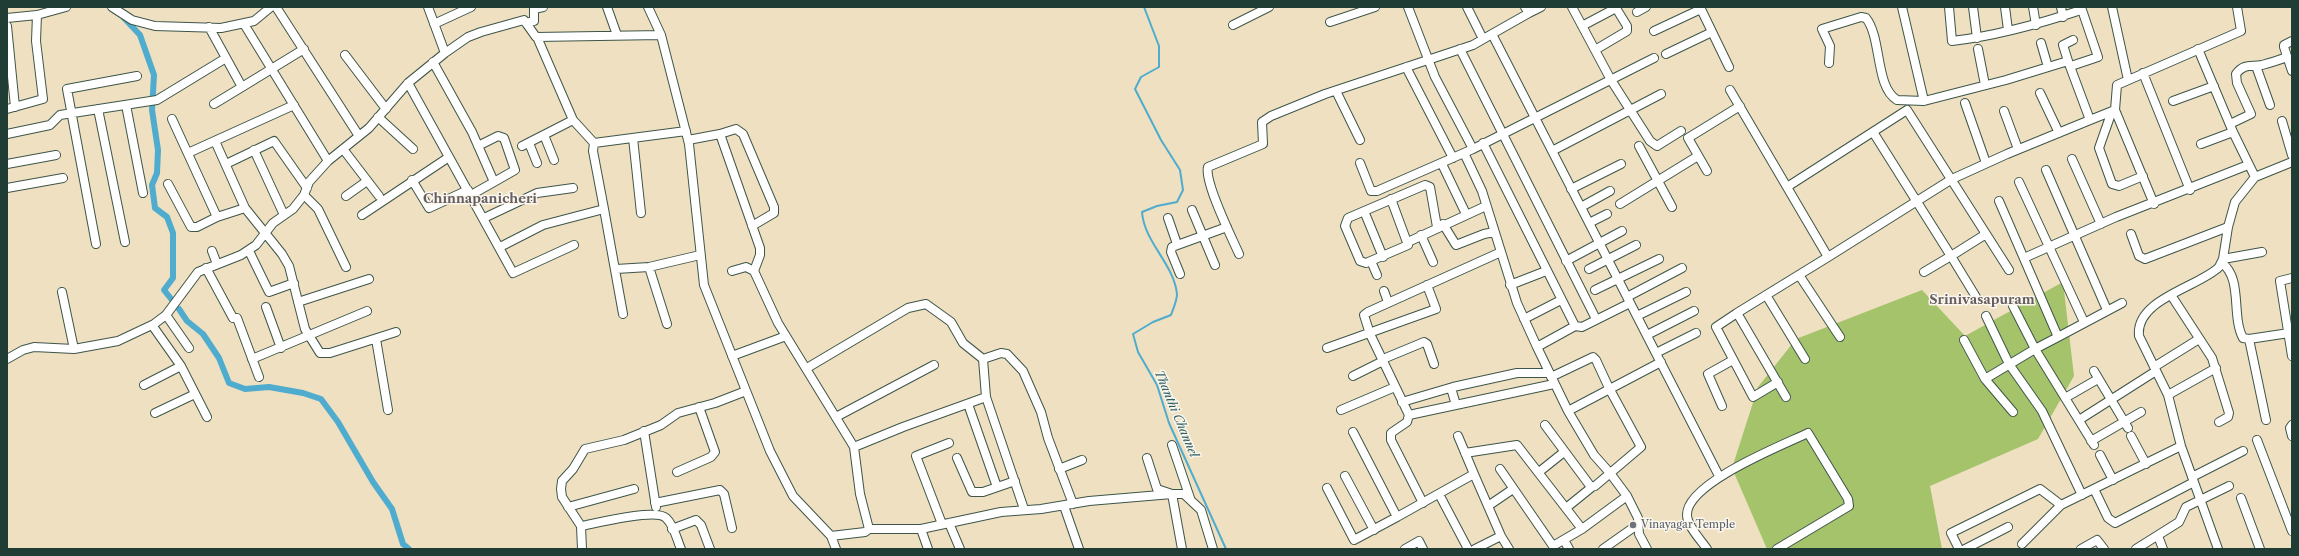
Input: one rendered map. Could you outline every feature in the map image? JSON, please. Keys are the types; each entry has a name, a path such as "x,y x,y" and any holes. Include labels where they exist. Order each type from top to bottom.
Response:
{"street":[{"path":"7,18 37,15 53,9 66,7"},
{"path":"112,7 132,20 155,26 221,28 244,24 254,20 271,7"},
{"path":"276,7 359,136"},
{"path":"428,7 445,53"},
{"path":"434,24 471,7"},
{"path":"526,23 534,21 534,8 543,7"},
{"path":"606,7 617,35"},
{"path":"648,7 661,35 688,140 704,285 770,450 793,496 831,536 836,549"},
{"path":"1233,25 1269,7"},
{"path":"1330,22 1375,7"},
{"path":"1408,7 1435,77 1473,149"},
{"path":"1467,7 1483,39"},
{"path":"1239,254 1226,227 1209,178 1208,167 1263,144 1264,120 1336,91 1460,49 1492,34 1527,10 1541,7"},
{"path":"1572,7 1611,80 1654,146 1660,145 1681,131"},
{"path":"1637,12 1646,7"},
{"path":"1905,7 1924,101"},
{"path":"1829,63 1830,46 1822,29 1861,17 1866,18 1872,27 1888,91 1892,97 1897,100 1924,101 2048,67 2098,57 2081,8 2063,17 2036,26 2008,30 1977,38 1952,41 1949,7"},
{"path":"1973,7 1977,38"},
{"path":"2005,7 2008,30"},
{"path":"2033,7 2036,26"},
{"path":"2061,7 2063,17"},
{"path":"2112,7 2128,80"},
{"path":"2143,176 2119,186 2112,184 2099,148 2113,110 2117,85 2241,31 2236,7"},
{"path":"1582,26 1616,8 1624,20 1628,28 1627,32 1595,50"},
{"path":"1654,31 1700,8 1729,67"},
{"path":"7,26 11,108 43,99 36,41 37,15"},
{"path":"7,359 23,350 34,347 74,349 118,341 152,325 166,315 198,272 249,251 273,223 293,209 305,192 309,182 328,161 359,136 386,109 408,83 433,62 468,38 481,32 524,20 537,37 573,120 594,143 593,151 616,269 623,314"},
{"path":"244,24 328,161"},
{"path":"208,27 242,87"},
{"path":"1666,54 1712,32"},
{"path":"1492,34 1719,476"},
{"path":"537,37 661,35"},
{"path":"2073,40 2063,45 2090,120"},
{"path":"2292,41 2284,45 2292,71"},
{"path":"2041,43 2048,67"},
{"path":"214,104 304,49"},
{"path":"1460,49 1596,319"},
{"path":"1978,49 1985,85"},
{"path":"2198,49 2233,132 2255,177"},
{"path":"345,55 386,109"},
{"path":"2230,124 2250,116 2237,83 2236,74 2246,66 2256,66 2287,57"},
{"path":"7,134 50,125 60,115 158,100 226,58"},
{"path":"1360,163 1370,191 1373,192 1442,164 1654,58"},
{"path":"433,62 478,146 494,182"},
{"path":"2256,66 2270,105"},
{"path":"1406,67 1453,158"},
{"path":"2143,73 2190,190"},
{"path":"96,244 67,89 137,76"},
{"path":"408,83 500,247 511,270 515,273 574,245"},
{"path":"2173,101 2214,86"},
{"path":"1730,90 1828,258"},
{"path":"1336,91 1360,140"},
{"path":"2040,93 2059,133"},
{"path":"1552,151 1661,94"},
{"path":"1965,103 1986,163"},
{"path":"126,105 143,193"},
{"path":"188,153 215,141 231,131 294,105"},
{"path":"1707,171 1688,138 1740,106"},
{"path":"98,109 125,242"},
{"path":"1787,186 1907,110 2009,270"},
{"path":"1778,382 1753,397 1716,327 1952,179 2018,149 2113,110"},
{"path":"2113,110 2154,204"},
{"path":"2004,112 2018,149"},
{"path":"378,117 413,149"},
{"path":"172,119 217,218"},
{"path":"537,163 525,144 573,120"},
{"path":"2282,121 2292,155"},
{"path":"688,140 720,134 736,129 743,134 774,207 774,213 752,226"},
{"path":"594,143 686,131"},
{"path":"1873,132 1976,297"},
{"path":"2201,144 2233,132"},
{"path":"720,134 752,226 760,255 754,272"},
{"path":"544,135 554,160"},
{"path":"412,180 429,208 494,182 515,170 504,138 498,136 478,146"},
{"path":"633,138 641,213"},
{"path":"215,141 245,208 266,232 282,254 294,283 298,302 309,335 320,353 325,353 376,339 396,332"},
{"path":"226,164 271,141 277,142 305,192 318,209 346,267"},
{"path":"1483,143 1546,271 1575,326"},
{"path":"1639,146 1659,180 1672,207"},
{"path":"343,148 379,196"},
{"path":"254,150 284,215"},
{"path":"1464,152 1482,192 1510,285 1537,348 1568,412 1594,455 1627,496 1638,518 1637,525 1639,534 1647,549"},
{"path":"7,164 56,155"},
{"path":"1620,204 1698,156"},
{"path":"362,215 412,180 449,157"},
{"path":"2072,159 2101,224"},
{"path":"2218,549 2181,446 2168,395 2138,330 2143,318 2152,308 2171,295 2216,271 2222,261 2228,227 2235,202 2255,177 2292,162"},
{"path":"1442,164 1466,214"},
{"path":"1571,189 1621,164"},
{"path":"2024,258 2101,224 2190,190 2248,165"},
{"path":"2046,170 2108,310"},
{"path":"7,188 63,178"},
{"path":"346,196 367,181"},
{"path":"2019,182 2084,322"},
{"path":"168,184 191,227 197,227 245,208"},
{"path":"1486,206 1466,214 1440,226 1421,235 1408,242 1408,245 1404,248 1363,263 1357,259 1345,226 1348,218 1428,185 1440,226 1456,245 1484,234 1494,232"},
{"path":"484,218 537,194 573,188"},
{"path":"1581,207 1610,191"},
{"path":"1391,199 1408,242"},
{"path":"1998,201 2058,337"},
{"path":"500,247 543,225 604,209"},
{"path":"1192,210 1215,265"},
{"path":"1364,211 1382,257"},
{"path":"1589,223 1607,214"},
{"path":"1168,218 1177,244"},
{"path":"1180,274 1171,252 1172,247 1226,227"},
{"path":"2131,234 2139,256 2145,259 2228,227"},
{"path":"1566,261 1622,231"},
{"path":"1924,272 1986,234"},
{"path":"1421,235 1434,262"},
{"path":"1589,269 1636,246"},
{"path":"212,251 217,264"},
{"path":"249,251 269,292 294,283"},
{"path":"1423,503 1391,440 1391,433 1407,422 1409,415 1370,334 1364,315 1388,302 1501,252"},
{"path":"2222,261 2262,252"},
{"path":"616,269 649,267 700,255"},
{"path":"1595,290 1659,259"},
{"path":"1371,261 1377,275"},
{"path":"2222,261 2232,277 2242,336 2249,339 2289,333"},
{"path":"649,267 667,324"},
{"path":"732,271 746,267 754,272 778,323 807,368 854,447 860,494 869,530"},
{"path":"206,268 235,318 258,377"},
{"path":"1537,348 1575,326 1582,327 1682,268"},
{"path":"1510,285 1546,271"},
{"path":"1799,275 1840,337"},
{"path":"2292,278 2280,281 2289,314 2289,333 2292,356"},
{"path":"298,302 369,279"},
{"path":"1327,348 1370,334 1436,309 1427,285"},
{"path":"1384,291 1388,302"},
{"path":"62,292 74,349"},
{"path":"1637,316 1686,292"},
{"path":"1766,295 1804,358"},
{"path":"2171,295 2216,368 2229,413 2228,417 2219,422"},
{"path":"1524,319 1561,300"},
{"path":"1985,379 2035,349 2122,303"},
{"path":"807,368 908,308 926,304 951,322 964,343 983,359 986,397 1024,509"},
{"path":"2013,306 2035,349 2092,443 2126,425 2140,412"},
{"path":"266,307 281,348"},
{"path":"252,359 367,311"},
{"path":"1646,335 1694,311"},
{"path":"1737,313 1786,397"},
{"path":"166,315 189,348"},
{"path":"1986,316 2009,364 2042,411 2082,495"},
{"path":"152,325 180,366 207,417"},
{"path":"1656,353 1696,333"},
{"path":"732,356 786,336"},
{"path":"376,339 388,410"},
{"path":"2079,420 2112,400 2199,339"},
{"path":"2249,339 2266,420"},
{"path":"1964,340 1985,379 2013,412"},
{"path":"1353,376 1383,360 1424,342 1427,344 1434,364"},
{"path":"983,359 1001,353 1007,354 1023,371 1041,412 1059,469 1079,549"},
{"path":"1409,415 1456,405 1551,378 1593,357 1596,360 1609,388 1641,447 1566,508"},
{"path":"1722,406 1708,374 1733,360"},
{"path":"1568,412 1609,388 1661,362"},
{"path":"836,417 934,365"},
{"path":"144,385 180,366"},
{"path":"2168,395 2216,368"},
{"path":"1402,402 1450,388 1517,373 1551,378"},
{"path":"2065,398 2096,375 2126,425"},
{"path":"1341,410 1395,387"},
{"path":"1450,388 1456,405"},
{"path":"582,549 581,526 562,497 562,481 573,469 585,449 624,440 661,425 678,413 746,391"},
{"path":"155,413 195,394"},
{"path":"854,447 903,427 986,397"},
{"path":"968,404 997,487"},
{"path":"677,472 711,457 714,452 699,407"},
{"path":"1545,425 1589,486 1592,487"},
{"path":"2292,425 2290,428 2292,436"},
{"path":"644,431 657,514"},
{"path":"1353,432 1397,517"},
{"path":"1707,549 1687,516 1687,506 1696,495 1719,476 1808,433 1848,499 1849,506 1777,549"},
{"path":"1458,436 1501,536 1509,549"},
{"path":"2131,436 2146,464"},
{"path":"2257,440 2292,531"},
{"path":"949,442 916,456 945,523 960,549"},
{"path":"1172,445 1190,498"},
{"path":"1465,453 1517,445 1582,529"},
{"path":"2022,544 2061,505 2181,446"},
{"path":"2094,490 2108,518 2115,523 2243,451"},
{"path":"1539,472 1564,452"},
{"path":"2100,455 2113,480"},
{"path":"957,458 972,492 982,492 1015,481"},
{"path":"1147,458 1158,489 1172,494"},
{"path":"1059,469 1082,460"},
{"path":"1500,469 1551,545 1555,546 1582,529 1627,496"},
{"path":"1327,488 1354,540 1474,474"},
{"path":"1345,476 1374,530"},
{"path":"2136,549 2158,536 2181,519 2186,508 2200,499 2229,486"},
{"path":"1488,506 1513,489"},
{"path":"1959,549 1951,533 2040,489 2061,505"},
{"path":"568,507 634,490"},
{"path":"655,504 720,490 724,494 732,528"},
{"path":"1172,494 1182,549"},
{"path":"831,536 865,532 869,530 921,529 973,517 1024,509 1184,494 1201,510 1213,549"},
{"path":"1439,494 1468,549"},
{"path":"2241,498 2260,549"},
{"path":"581,526 619,520 634,515 657,514 665,517 682,549"},
{"path":"672,529 696,520 701,525 710,549"},
{"path":"1603,549 1637,525"},
{"path":"1965,549 2008,527"},
{"path":"921,529 928,549"},
{"path":"1475,549 1501,536"},
{"path":"2158,536 2163,549"},
{"path":"1564,540 1570,549"},
{"path":"2081,549 2097,540 2104,549"},
{"path":"1405,549 1419,541 1423,549"}],"green space":[{"path":"2063,282 2074,376 2038,439 1930,486 1942,549 1767,549 1732,468 1758,387 1796,339 1922,290 1965,336"}],"waterway":[{"name":"Thanthi Channel","path":"1144,7 1159,46 1159,67 1141,77 1135,89 1161,140 1180,170 1183,190 1177,202 1157,206 1142,212 1148,233 1171,273 1175,283 1177,297 1171,315 1153,322 1133,334 1138,352 1157,385 1169,423 1226,549"},
{"path":"124,18 140,35 154,75 152,110 158,150 157,173 152,185 155,208 167,217 173,233 173,278 164,290 172,300"},
{"path":"179,309 187,321 203,334 219,358 229,383 245,389 269,387 303,393 321,399 338,422 373,482 392,509 403,544 409,549"}],"place":[{"name":"Vinayagar Temple","path":"1633,525"}],"district":[{"name":"Chinnapanicheri","path":"480,199"},
{"name":"Srinivasapuram","path":"1982,300"}]}
